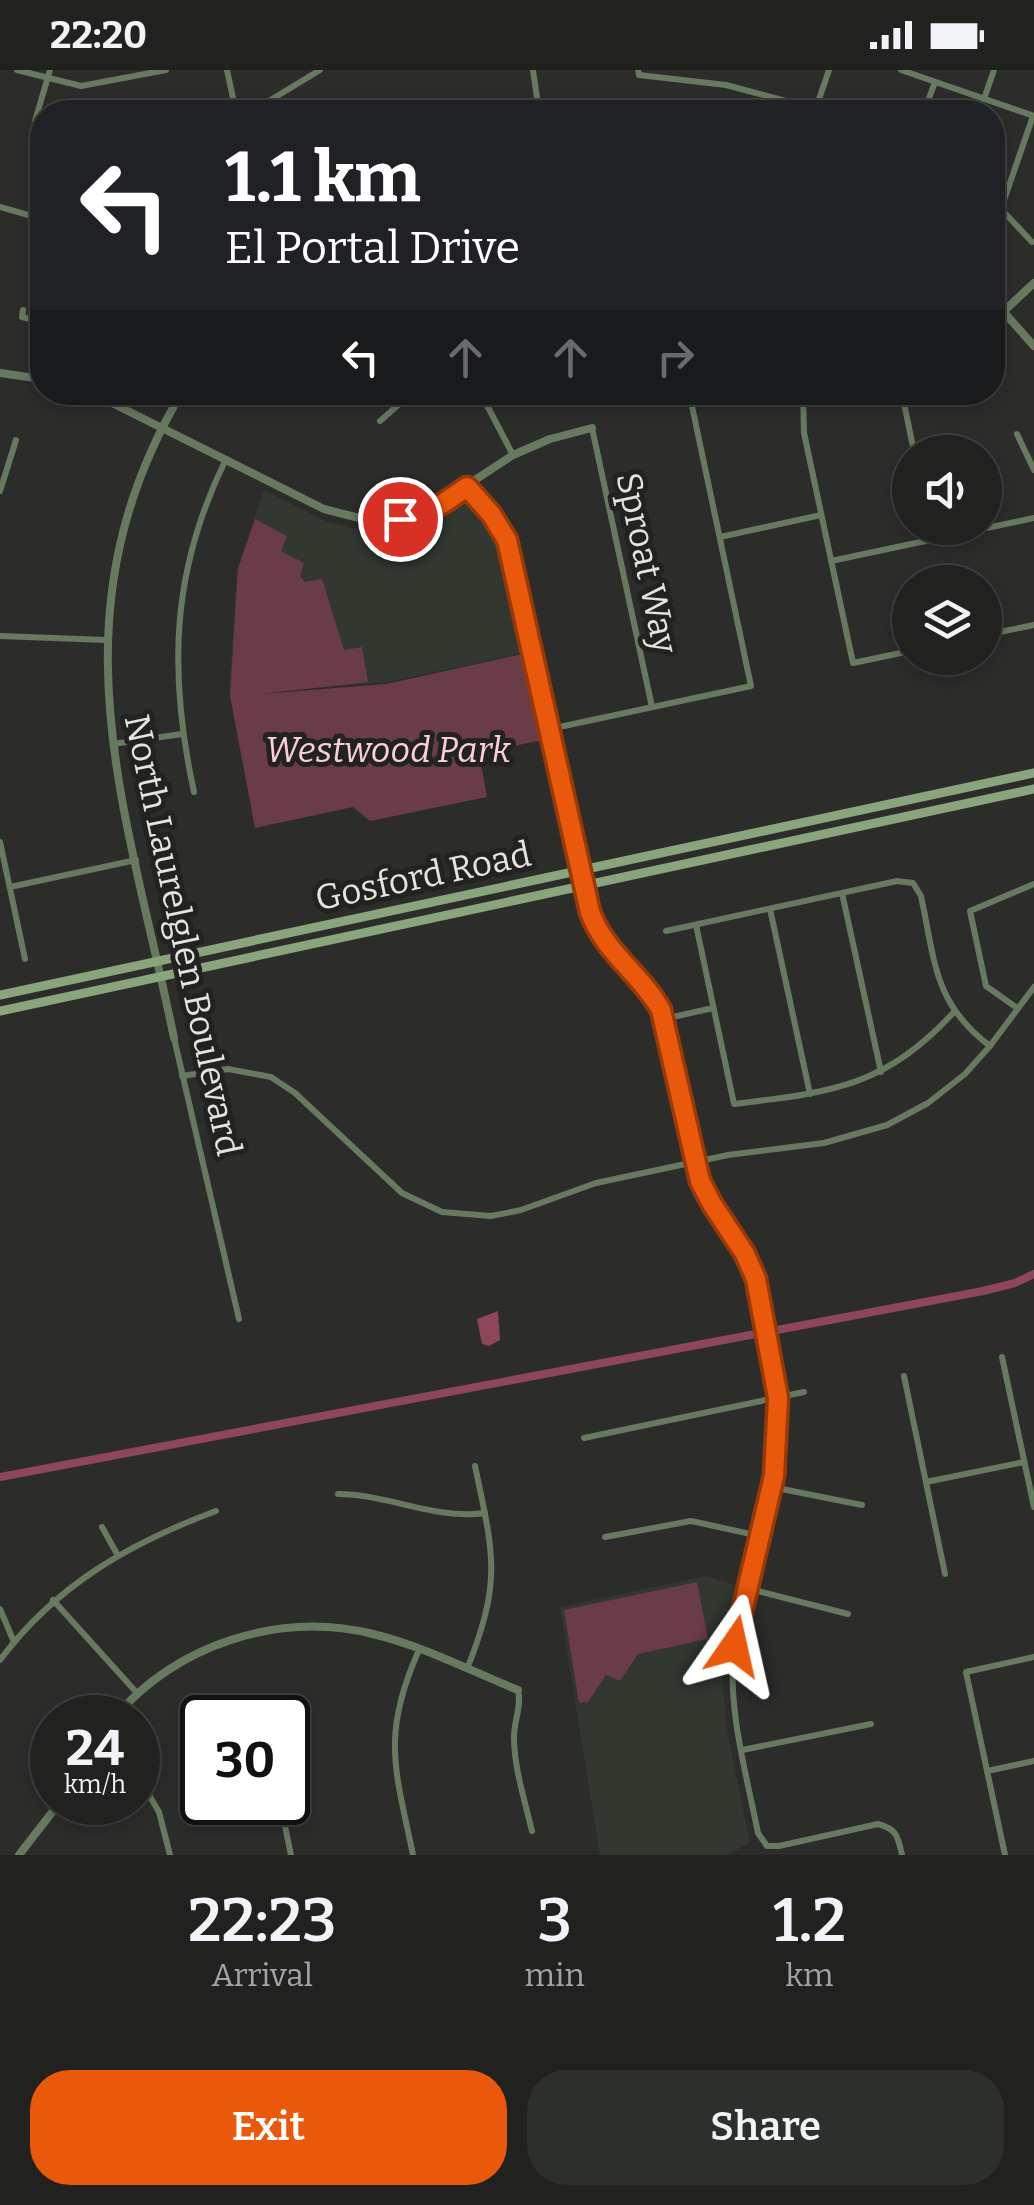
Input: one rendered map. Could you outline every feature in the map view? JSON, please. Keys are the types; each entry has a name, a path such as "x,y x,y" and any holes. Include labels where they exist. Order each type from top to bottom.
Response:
{"main road":[{"name":"Gosford Road","path":"0,995 1034,773"},
{"name":"Gosford Road","path":"0,1011 1034,789"}],"street":[{"path":"17,70 71,85 93,86 166,70"},
{"path":"42,100 50,70"},
{"path":"226,70 233,100"},
{"path":"268,100 320,70"},
{"path":"532,70 537,100"},
{"path":"818,100 829,70"},
{"path":"901,70 987,100"},
{"path":"984,99 994,70"},
{"path":"638,73 726,85 779,100"},
{"path":"928,100 935,82"},
{"path":"1005,106 1034,116 1005,198"},
{"path":"0,206 30,215"},
{"path":"1005,213 1032,242"},
{"path":"1005,309 1034,282"},
{"path":"23,310 22,317 30,319"},
{"path":"1005,311 1034,346"},
{"path":"0,373 30,377"},
{"path":"119,405 324,509 367,520 416,515 442,504 513,455 550,439 592,428"},
{"name":"North Laurelglen Boulevard","path":"175,405 139,482 120,542 106,640 107,700 112,745 157,961 239,1319"},
{"path":"380,421 398,405"},
{"path":"487,405 513,455"},
{"path":"550,729 751,686 692,405"},
{"path":"802,405 802,421 852,663 892,655"},
{"path":"904,405 911,435"},
{"name":"Sproat Way","path":"592,428 652,707"},
{"path":"1017,434 1034,470"},
{"path":"0,491 16,440"},
{"path":"194,792 176,679 180,601 196,532 226,459"},
{"path":"467,487 500,527 512,554 590,912 602,937 646,986 664,1019 706,1194 751,1264 765,1322 778,1398 777,1452 733,1665 734,1707 758,1833 767,1846 779,1846 878,1824 897,1834 902,1855"},
{"path":"720,537 822,515"},
{"path":"1002,525 1034,518"},
{"path":"831,561 909,545"},
{"path":"1002,632 1034,625"},
{"path":"0,636 106,640"},
{"path":"112,745 182,734"},
{"path":"0,842 25,959"},
{"path":"10,887 136,860"},
{"path":"666,931 897,881 914,882 921,896 940,982 954,1012 990,1046"},
{"path":"1017,1008 986,986 970,911 1034,884"},
{"path":"842,893 881,1072"},
{"path":"770,909 810,1094"},
{"path":"696,924 734,1104 810,1094 881,1072 912,1052 954,1012"},
{"path":"182,1076 228,1069 271,1077 295,1093 402,1193 429,1207 458,1215 507,1213 596,1183 696,1162 824,1143 886,1125 947,1089 990,1046 1034,987"},
{"path":"664,1019 714,1008"},
{"path":"1002,1357 1034,1507"},
{"path":"904,1376 946,1574"},
{"path":"584,1438 804,1392"},
{"path":"926,1482 1024,1462"},
{"path":"467,1669 491,1596 493,1561 475,1466"},
{"path":"772,1487 862,1506"},
{"path":"338,1494 452,1514 484,1512"},
{"path":"0,1660 53,1600 117,1554 216,1511"},
{"path":"605,1537 691,1521 760,1536"},
{"path":"102,1527 117,1554"},
{"path":"746,1588 848,1614"},
{"path":"53,1600 137,1694 170,1668 200,1652 267,1630 308,1626 354,1630 418,1650 518,1690 515,1750 532,1831"},
{"path":"0,1610 14,1642"},
{"path":"413,1855 395,1768 393,1733 399,1698 418,1650"},
{"path":"1004,1855 966,1672 1034,1657"},
{"path":"742,1750 871,1724"},
{"path":"987,1771 1034,1761"},
{"path":"160,1816 170,1855"},
{"path":"18,1855 42,1825"},
{"path":"285,1825 292,1855"}],"shaded area":[{"path":"264,490 328,522 352,528 388,530 425,523 466,503 470,505 497,544 524,653 387,682 229,696 237,569"},
{"path":"498,1311 500,1340 489,1346 482,1344 477,1319"},
{"path":"706,1576 736,1585 722,1648 722,1674 726,1724 750,1843 726,1855 600,1855 560,1607"}],"green space":[{"name":"Westwood Park","path":"255,519 287,536 281,551 304,563 300,576 305,582 322,579 344,650 362,647 368,682 261,694 386,684 523,654 543,740 479,753 487,797 370,821 353,807 255,828 230,696 238,569"},
{"path":"697,1582 708,1639 638,1654 620,1681 606,1675 588,1702 579,1703 564,1610"}],"waterway":[{"path":"0,1477 983,1291 1034,1274"}],"route":[{"path":"400,519 430,510 467,487 507,540 590,912 608,947 646,986 661,1010 700,1181 751,1264 756,1279 774,1363 777,1452 734,1646"}]}
